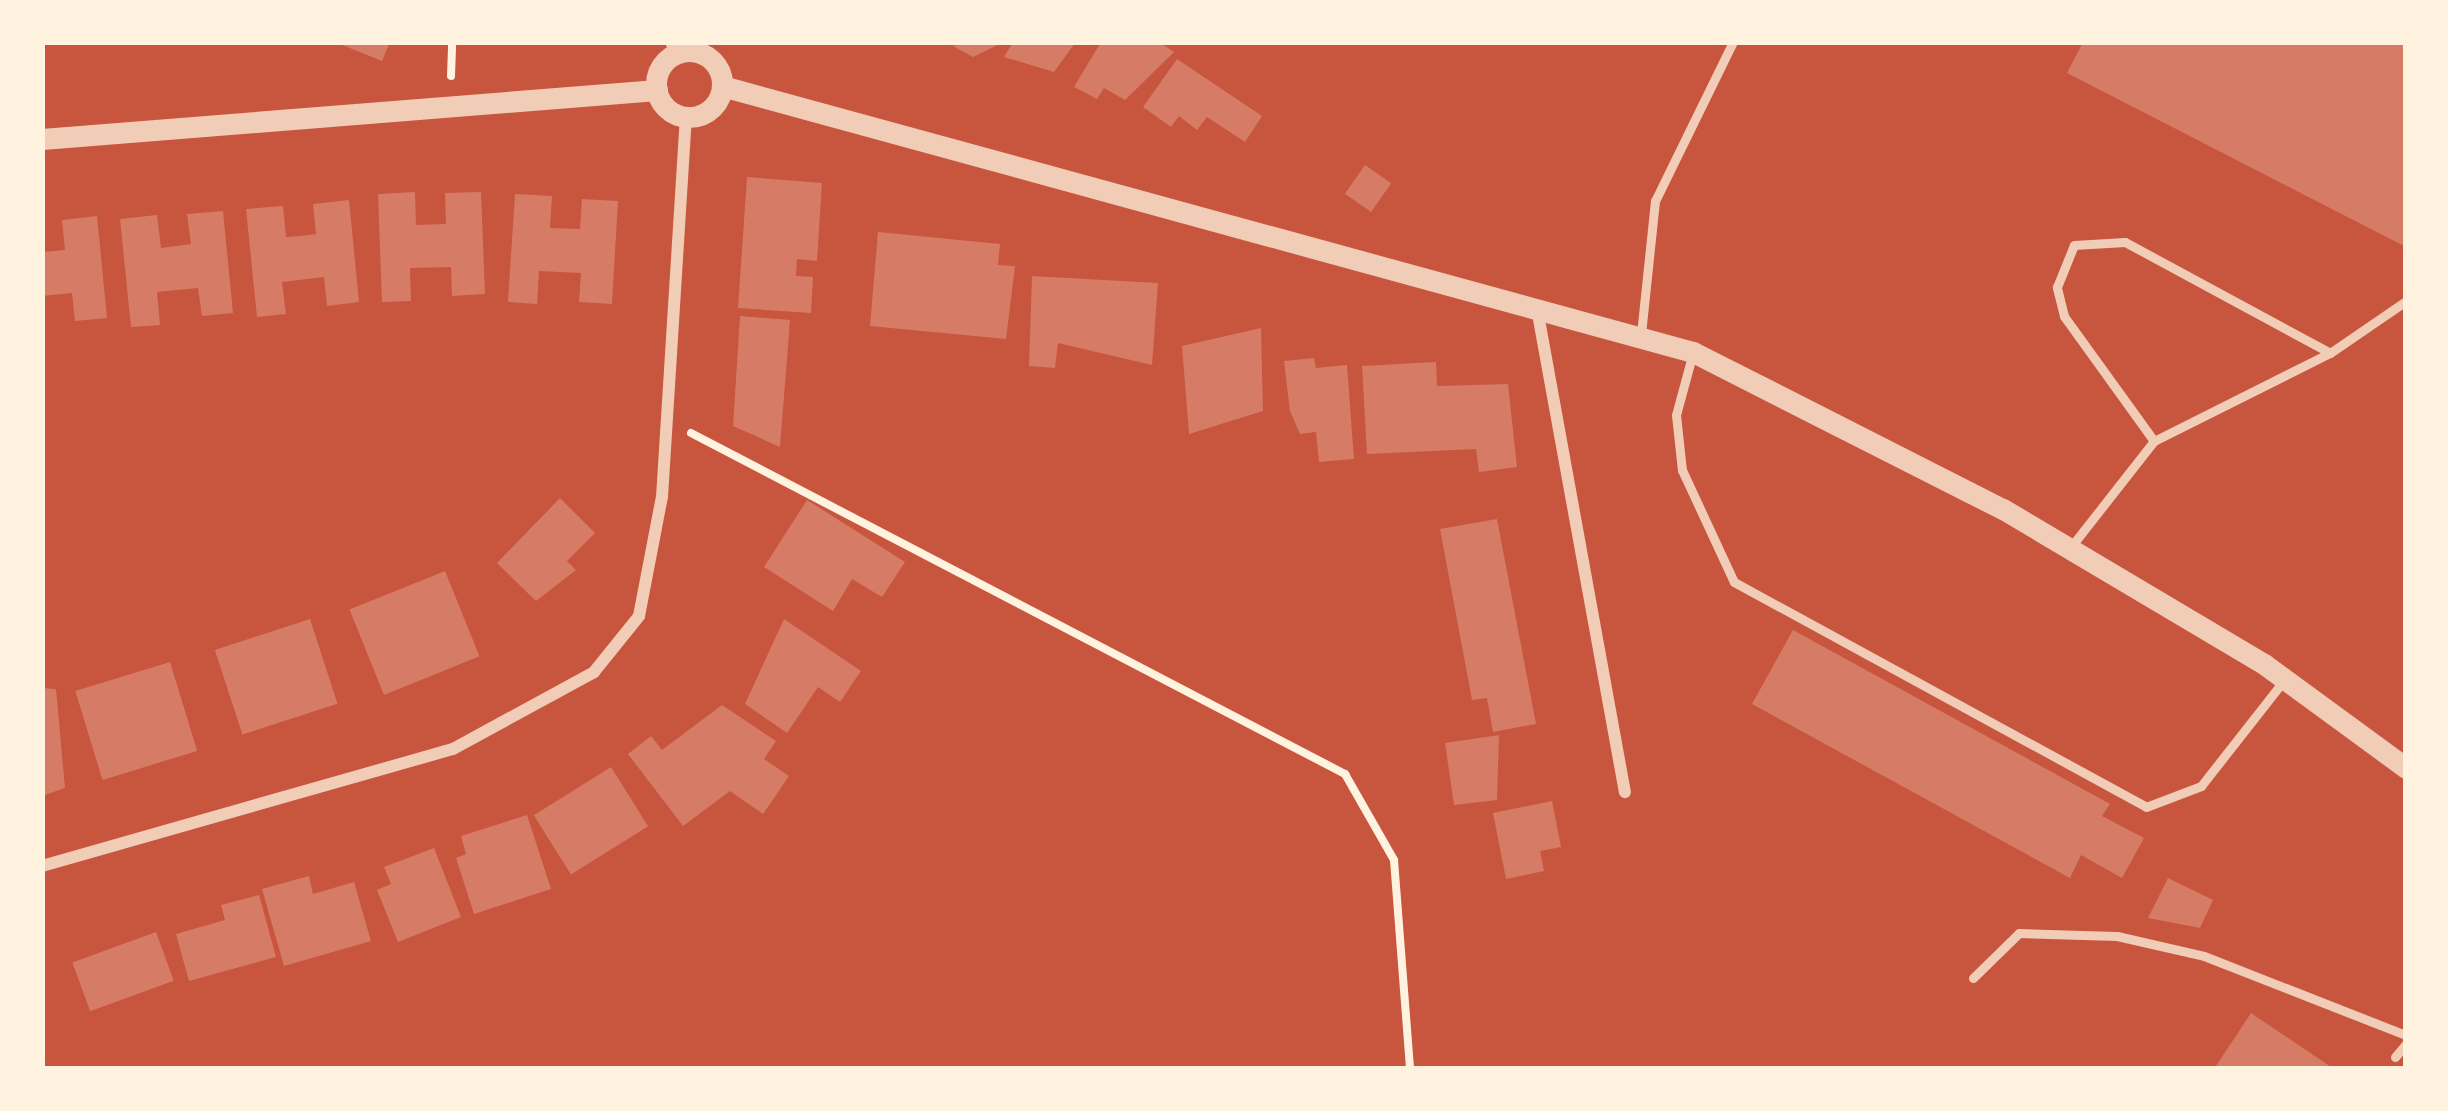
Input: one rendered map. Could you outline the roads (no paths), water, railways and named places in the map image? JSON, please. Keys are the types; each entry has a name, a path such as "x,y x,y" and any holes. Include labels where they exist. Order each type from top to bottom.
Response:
{"street":[{"path":"657,90 674,47 708,57 722,86 714,105 686,116"},
{"path":"722,86 993,152 1538,314 1641,334 1693,352 2070,548 2284,679 2406,768"},
{"path":"42,139 657,90 686,116"},
{"path":"42,866 453,749 594,672 639,616 662,497 686,116"},
{"path":"1538,314 1625,792"}],"lane":[{"path":"1641,334 1655,202 1733,42"},
{"path":"2154,441 2064,316 2057,287 2074,245 2125,242 2330,353"},
{"path":"2070,548 2154,441 2330,353 2406,302"},
{"path":"1693,352 1676,415 1682,470 1734,582 2146,807 2201,787 2284,679"},
{"path":"1972,978 2019,933 2117,935 2204,956 2406,1034"},
{"path":"2395,1057 2406,1044"}]}
